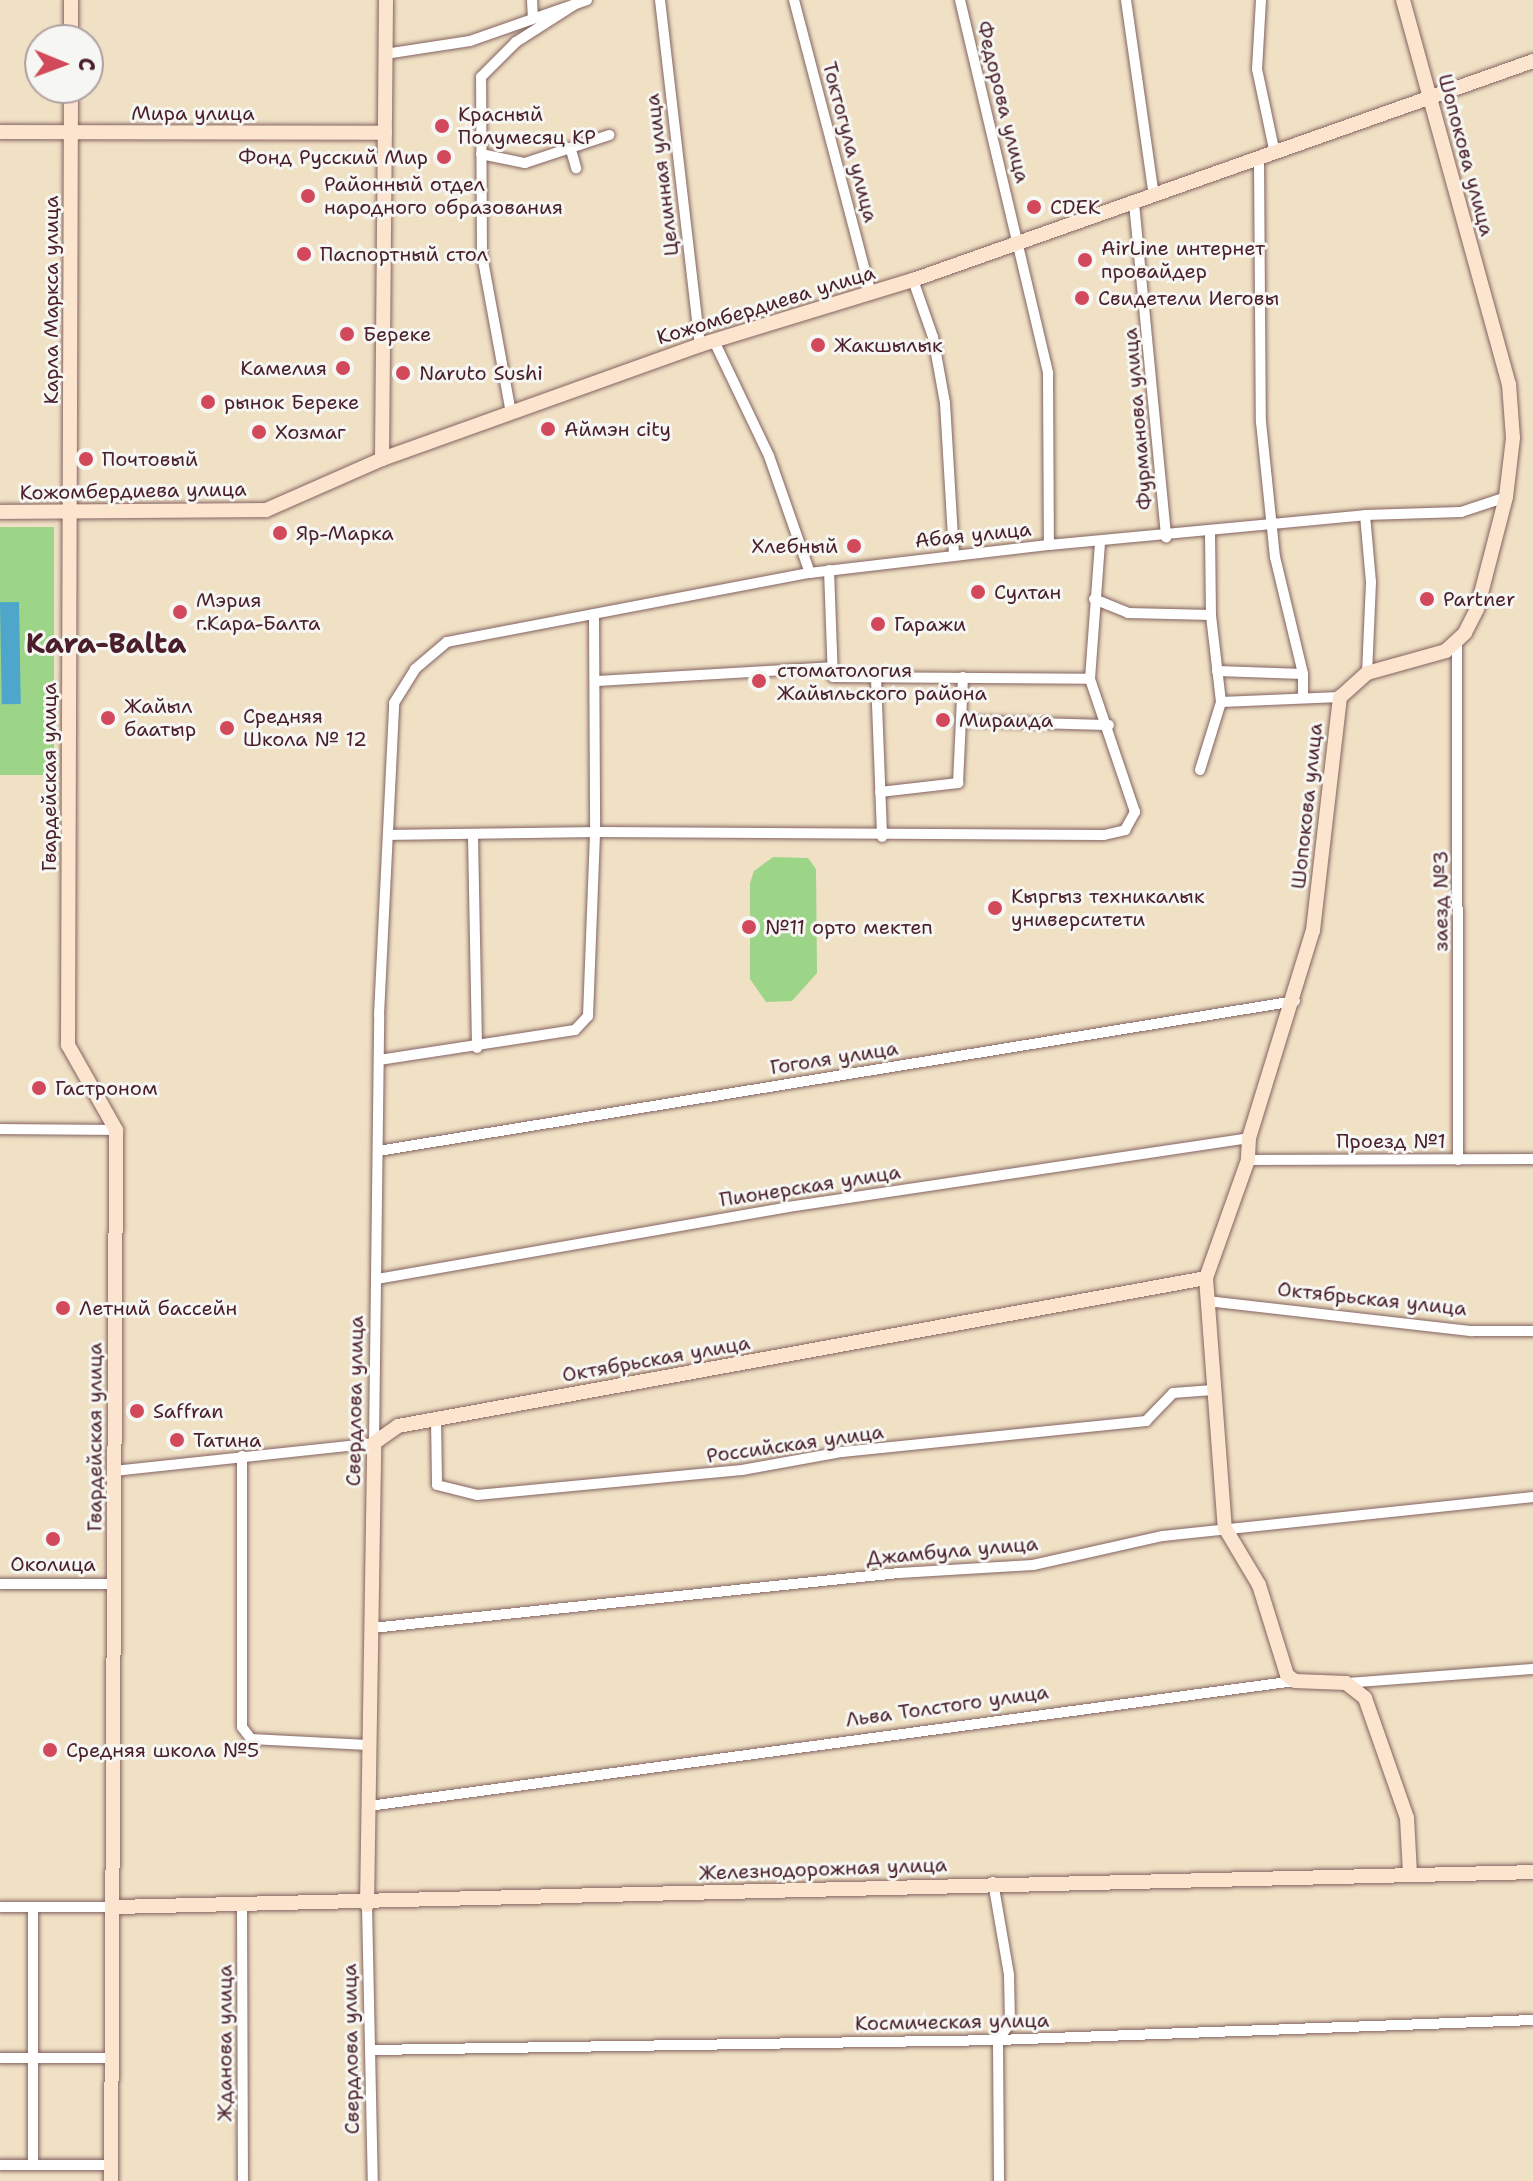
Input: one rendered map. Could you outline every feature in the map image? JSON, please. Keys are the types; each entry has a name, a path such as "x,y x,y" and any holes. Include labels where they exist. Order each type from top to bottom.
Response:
{"street":[{"path":"71,0 71,24"},
{"path":"382,459 386,0"},
{"path":"532,0 533,17"},
{"name":"Целинная улица","path":"660,0 707,343 769,456 810,573"},
{"name":"Токтогула улица","path":"794,0 871,293"},
{"name":"Федорова улица","path":"960,0 1048,373 1049,545"},
{"path":"1126,0 1154,196"},
{"path":"1261,0 1257,69 1275,154"},
{"name":"Шопокова улица","path":"1295,1681 1281,1667 1259,1585 1225,1528 1206,1278 1248,1160 1249,1138 1295,1001 1313,930 1340,697 1367,673 1446,651 1457,643 1477,609 1506,497 1513,438 1509,384 1403,0"},
{"path":"385,54 470,41 582,2"},
{"path":"511,413 482,255 481,77 516,42 582,2"},
{"name":"Кожомбердиева улица","path":"0,512 266,510 382,459 707,343 1019,244 1430,101 1533,61"},
{"name":"Карла Маркса улица","path":"71,104 71,513"},
{"name":"Мира улица","path":"0,132 385,133"},
{"path":"481,154 525,163 609,135"},
{"path":"571,150 576,168"},
{"path":"1259,160 1261,422 1272,528 1303,674 1303,695"},
{"name":"Фурманова улица","path":"1134,203 1166,537"},
{"path":"913,280 933,337 945,403 954,554"},
{"name":"Абая улица","path":"447,642 829,570 954,554 1272,528 1365,515 1461,512 1506,497"},
{"name":"Гвардейская улица","path":"71,513 68,1045 116,1130 115,1907 111,2181"},
{"path":"1365,515 1371,582 1367,673"},
{"path":"1200,770 1221,702 1211,615 1210,533"},
{"path":"388,835 595,832 882,837 1104,835 1125,830 1135,812 1109,725 1090,679 1100,542"},
{"path":"829,570 831,667 835,678 1090,679"},
{"path":"1094,599 1128,613 1211,615"},
{"path":"379,1060 477,1048 575,1030 587,1022 598,681 594,614"},
{"name":"Свердлова улица","path":"373,2181 367,1905 368,1745 379,1060 394,703 415,669 447,642"},
{"name":"заезд №3","path":"1457,643 1458,1160"},
{"path":"598,681 831,667"},
{"path":"1217,671 1303,674"},
{"path":"880,792 958,783 963,677"},
{"path":"876,678 882,837"},
{"path":"1221,702 1248,704 1303,695 1340,697"},
{"path":"962,721 1109,725"},
{"path":"473,836 477,1048"},
{"name":"Гоголя улица","path":"378,1151 1295,1001"},
{"path":"0,1129 116,1130"},
{"name":"Пионерская улица","path":"377,1279 788,1207 1249,1138"},
{"name":"Проезд №1","path":"1248,1160 1533,1159"},
{"name":"Октябрьская улица","path":"114,1471 374,1443 398,1426 1206,1278"},
{"name":"Октябрьская улица","path":"1207,1301 1472,1331 1533,1331"},
{"name":"Российская улица","path":"436,1419 437,1485 477,1495 726,1472 842,1452 1146,1421 1173,1393 1213,1390"},
{"path":"242,1456 242,1727 251,1739 368,1745"},
{"name":"Джамбула улица","path":"372,1628 899,1573 1033,1565 1163,1536 1533,1497"},
{"path":"0,1584 115,1584"},
{"name":"Льва Толстого улица","path":"369,1806 1295,1681 1346,1683 1533,1669"},
{"path":"1346,1683 1365,1698 1407,1818 1410,1874"},
{"name":"Железнодорожная улица","path":"115,1907 367,1905 993,1882 1533,1872"},
{"path":"993,1882 1009,1975 1010,2023 998,2040 999,2181"},
{"name":"Жданова улица","path":"242,1905 243,2181"},
{"path":"0,1907 115,1907"},
{"path":"33,1907 33,2165"},
{"name":"Космическая улица","path":"371,2050 998,2040 1533,2020"},
{"path":"0,2058 113,2058"},
{"path":"0,2165 111,2165"}],"green space":[{"path":"0,527 54,527 54,775 0,775"},
{"path":"773,857 808,858 816,869 817,973 792,1001 766,1002 750,979 750,883 754,871"}],"water":[{"path":"0,602 19,602 21,704 2,704"}],"place":[{"name":"Красный Полумесяц КР","path":"442,126"},
{"name":"Фонд Русский Мир","path":"444,157"},
{"name":"Районный отдел народного образования","path":"308,196"},
{"name":"CDEK","path":"1034,207"},
{"name":"Паспортный стол","path":"304,254"},
{"name":"AirLine интернет провайдер","path":"1085,260"},
{"name":"Свидетели Иеговы","path":"1082,298"},
{"name":"Береке","path":"347,334"},
{"name":"Жакшылык","path":"818,345"},
{"name":"Камелия","path":"343,368"},
{"name":"Naruto Sushi","path":"403,373"},
{"name":"рынок Береке","path":"208,402"},
{"name":"Аймэн city","path":"548,429"},
{"name":"Хозмаг","path":"259,432"},
{"name":"Почтовый","path":"86,459"},
{"name":"Яр-Марка","path":"280,533"},
{"name":"Хлебный","path":"854,546"},
{"name":"Султан","path":"978,592"},
{"name":"Partner","path":"1427,599"},
{"name":"Мэрия г.Кара-Балта","path":"180,612"},
{"name":"Гаражи","path":"878,624"},
{"name":"стоматология Жайыльского района","path":"759,681"},
{"name":"Жайыл баатыр","path":"108,718"},
{"name":"Мираида","path":"943,720"},
{"name":"Средняя Школа № 12","path":"227,728"},
{"name":"Кыргыз техникалык университети","path":"995,908"},
{"name":"№11 орто мектеп","path":"749,927"},
{"name":"Гастроном","path":"39,1088"},
{"name":"Летний бассейн","path":"63,1308"},
{"name":"Saffran","path":"137,1411"},
{"name":"Татина","path":"177,1440"},
{"name":"Околица","path":"53,1539"},
{"name":"Средняя школа №5","path":"50,1750"}],"district":[{"name":"Kara-Balta","path":"106,643"}]}
